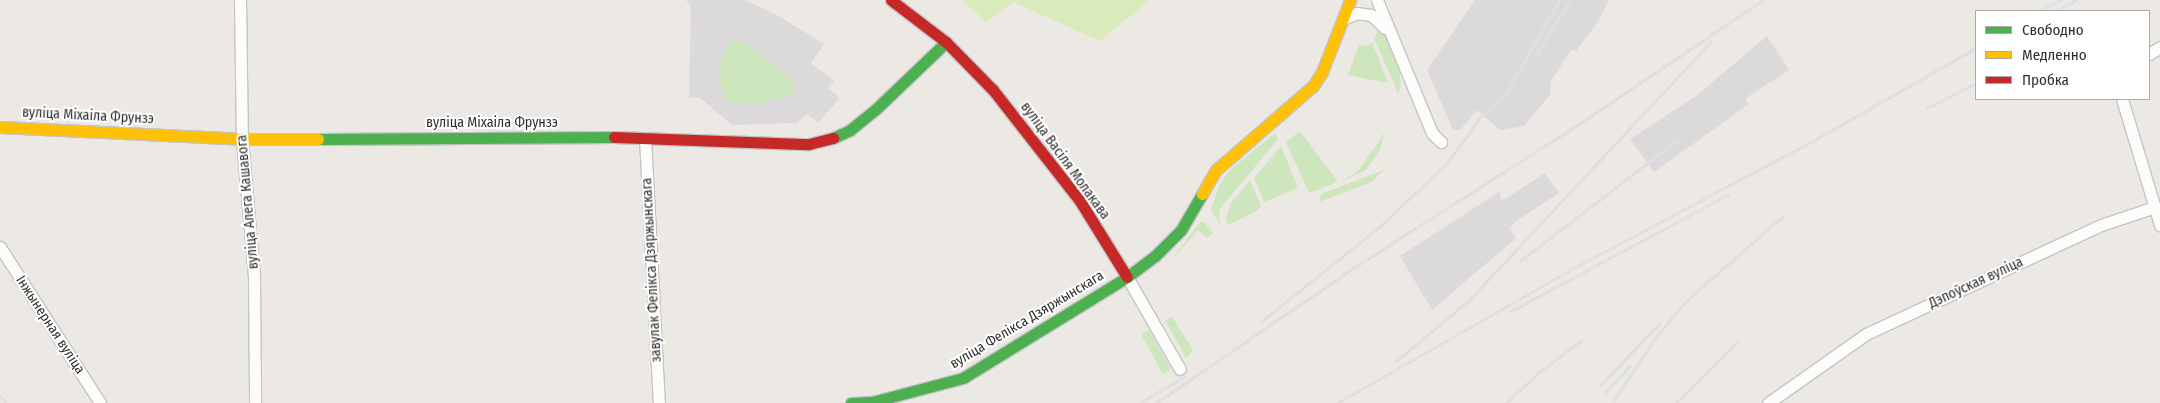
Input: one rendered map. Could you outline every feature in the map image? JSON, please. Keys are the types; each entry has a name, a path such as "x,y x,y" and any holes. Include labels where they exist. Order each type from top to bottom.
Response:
{"street":[{"name":"вуліца Алега Кашавога","path":"240,0 242,139 254,277 255,403"},
{"name":"вуліца Васіля Молакава","path":"891,0 946,42 1029,134 1080,201 1127,277 1180,369"},
{"name":"вуліца Фелікса Дзяржынскага","path":"852,403 872,402 963,378 1127,277 1173,240 1216,170 1301,99 1313,86 1350,0"},
{"path":"1377,0 1388,31 1432,133 1442,142"},
{"path":"1343,19 1357,13 1371,15 1388,31"},
{"name":"вуліца Міхаіла Фрунзэ","path":"0,127 242,139 645,138 786,144 829,140 850,130 876,109 946,42"},
{"path":"2122,100 2160,225"},
{"name":"завулак Фелікса Дзяржынскага","path":"645,138 659,403"},
{"name":"Дэпоўская вуліца","path":"1768,403 1805,374 1866,334 2101,225 2155,207"},
{"name":"Інжынерная вуліца","path":"0,247 100,403"}],"shaded area":[{"path":"686,0 745,0 777,15 824,44 811,63 834,81 828,88 840,98 818,123 807,114 797,123 732,125 699,97 689,98 691,6","holes":["780,72 796,83 726,101"]},
{"path":"1475,0 1609,0 1597,23 1576,51 1571,50 1551,81 1550,95 1524,126 1500,130 1477,110 1460,130 1453,130 1427,70"},
{"path":"1767,36 1789,70 1746,98 1749,104 1654,172 1630,139 1696,96"},
{"path":"1545,173 1559,193 1515,222 1510,229 1516,238 1432,310 1400,256 1499,192 1502,201"}],"green space":[{"path":"962,0 1149,0 1100,41 1013,2 986,22"},
{"path":"1379,30 1388,39 1398,60 1401,87 1398,93 1374,38"},
{"path":"732,41 747,44 796,83 791,95 754,105 726,101 718,79 723,54"},
{"path":"1372,42 1388,83 1348,75 1359,45 1367,46"},
{"path":"1300,131 1338,182 1309,193 1286,142"},
{"path":"1385,132 1380,150 1366,170 1340,182 1359,170"},
{"path":"1275,133 1278,139 1219,210 1220,224 1211,210 1219,186 1229,171"},
{"path":"1281,146 1298,188 1264,202 1254,178"},
{"path":"1384,170 1372,182 1319,202 1321,194"},
{"path":"1250,180 1261,206 1258,210 1228,225 1226,218 1231,203"},
{"path":"1200,222 1204,222 1213,233 1207,238 1198,230 1169,263"},
{"path":"1172,317 1193,350 1186,358 1165,320"},
{"path":"1149,330 1171,369 1163,374 1141,334"}],"railway":[{"path":"1262,321 1379,227 1447,163 1481,116 1505,95 1559,0"},
{"path":"1537,53 1570,0"},
{"path":"1156,403 1353,268 1571,129 1763,0"},
{"path":"2042,10 2060,0"},
{"path":"2058,10 2076,0"},
{"path":"1396,361 1469,300 1711,41"},
{"path":"1337,403 1568,271 1811,142 1975,49"},
{"path":"1927,108 1975,84"},
{"path":"1520,261 1677,140"},
{"path":"1511,311 1729,194"},
{"path":"1614,400 1657,335 1687,300 1783,216"},
{"path":"1600,385 1660,323"},
{"path":"1506,403 1538,373 1582,340"},
{"path":"1676,403 1737,342"},
{"path":"1606,392 1630,365"},
{"path":"1139,403 1184,377"},
{"path":"0,396 6,403"}],"traffic: fast":[{"path":"833,138 850,130 876,109 946,42"},
{"path":"318,139 614,137"},
{"path":"851,403 872,402 963,378 1127,277 1155,256 1181,230 1202,194"}],"traffic: slow":[{"path":"1202,194 1216,170 1313,86 1322,72 1350,0"},
{"path":"0,127 242,139 318,139"}],"traffic: jam":[{"path":"891,0 946,42 993,90 1080,201 1127,277"},
{"path":"614,137 809,144 833,138"}]}
